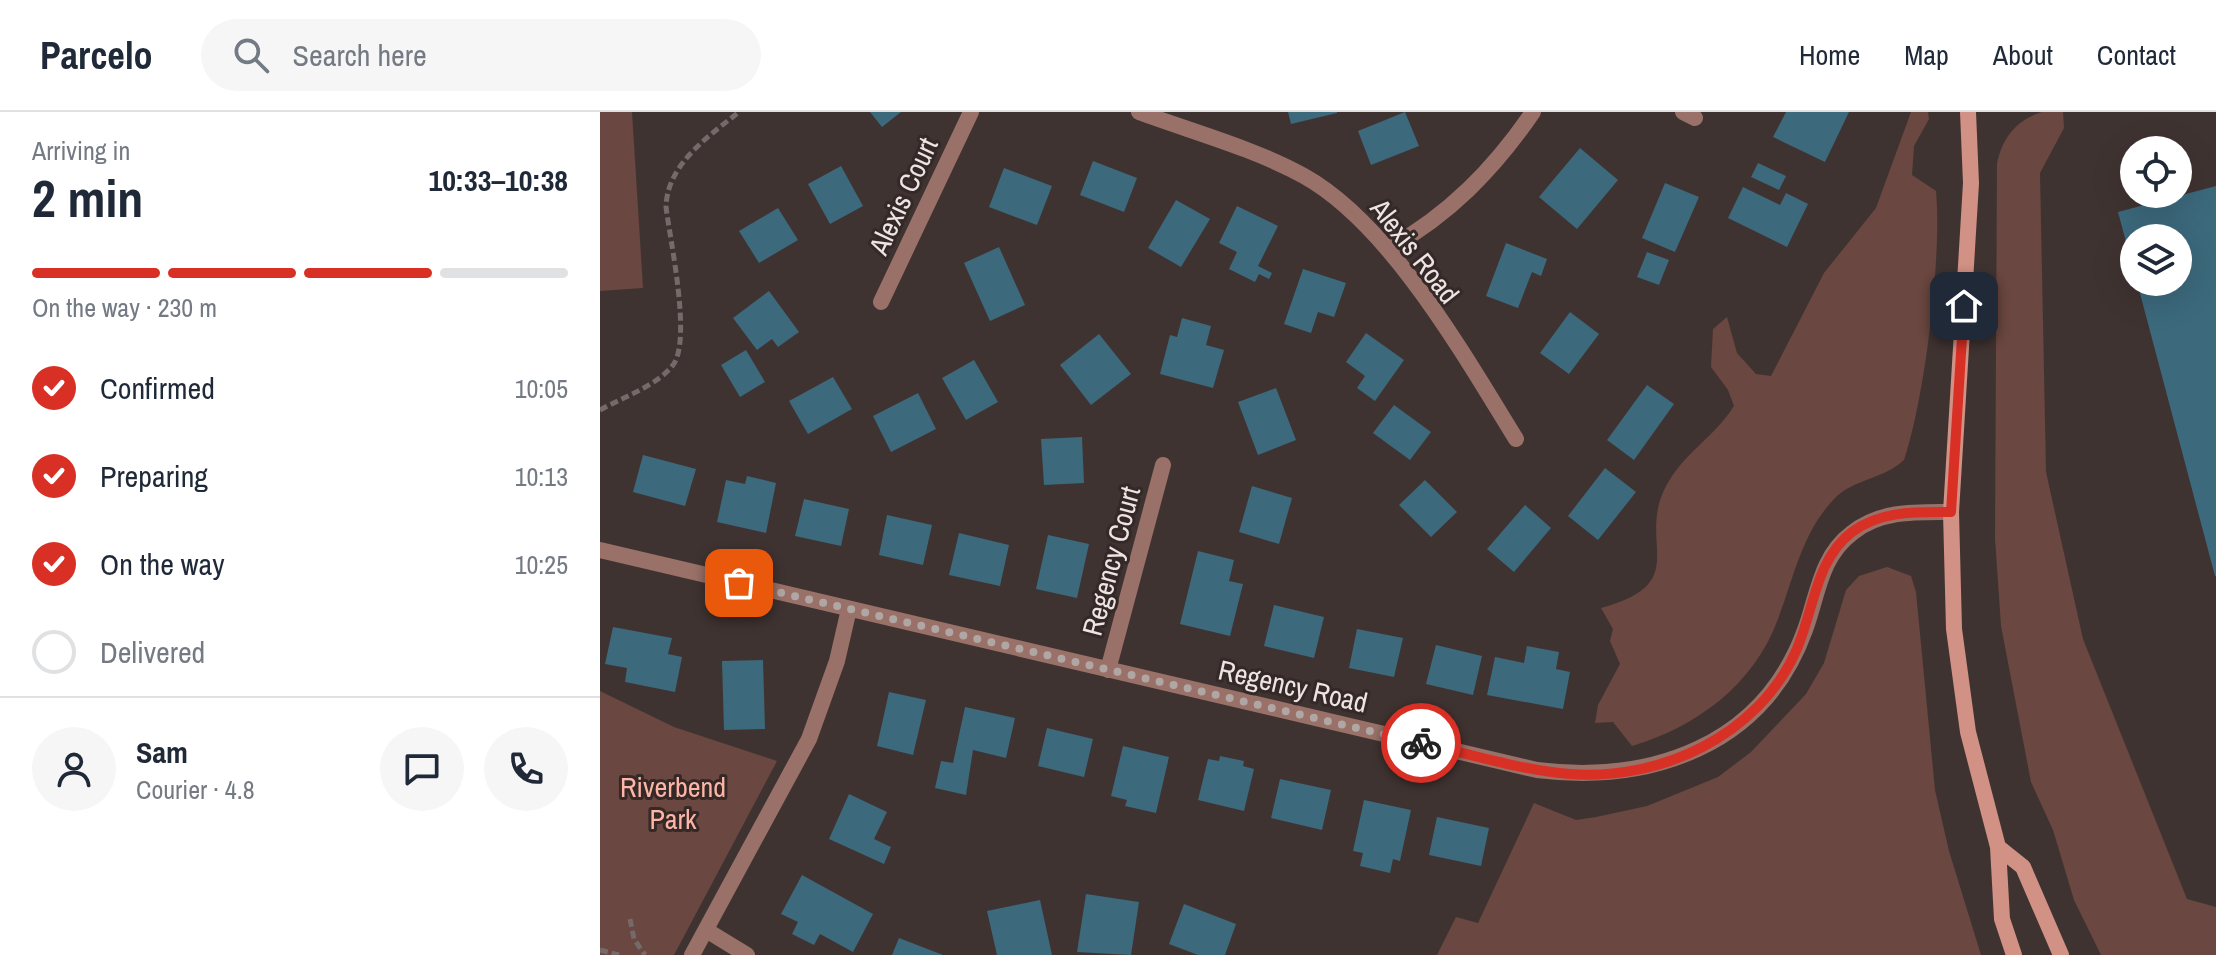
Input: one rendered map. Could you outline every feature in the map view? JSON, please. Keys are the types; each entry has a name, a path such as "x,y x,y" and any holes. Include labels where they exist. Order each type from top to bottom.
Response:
{"street":[{"name":"Alexis Court","path":"881,302 971,112"},
{"name":"Alexis Road","path":"1139,112 1303,176 1337,198 1388,249 1516,439"},
{"path":"1388,249 1442,215 1476,184 1507,150 1533,112"},
{"path":"1968,112 1971,183 1951,512 1958,676 1968,732 1998,847 2002,919 2014,955"},
{"name":"Regency Court","path":"1108,670 1163,465"},
{"name":"Regency Road","path":"600,550 1537,770 1572,774 1641,769 1704,746 1731,730 1753,712 1786,671 1805,630 1822,571 1830,556 1851,533 1875,519 1894,515 1951,512"},
{"path":"692,955 809,739 837,661 849,609"},
{"path":"1998,847 2023,867 2061,955"},
{"path":"706,930 747,955"}],"path":[{"path":"600,410 656,378 676,360 681,336 667,196 684,162 706,138 739,112"},
{"path":"630,919 632,934 645,955"},
{"path":"600,950 619,955"}],"green space":[{"path":"600,112 632,112 643,288 600,291"},
{"path":"1911,112 1928,112 1929,119 1914,146 1912,175 1936,191 1937,219 1934,288 1925,365 1904,460 1843,492 1824,511 1807,540 1767,643 1738,683 1700,715 1656,738 1632,746 1613,722 1595,723 1598,705 1620,664 1610,641 1613,629 1601,608 1630,598 1647,586 1655,572 1659,503 1669,481 1734,406 1728,390 1711,367 1713,329 1727,317 1737,353 1756,374 1771,376 1824,273 1876,208"},
{"path":"2042,112 2063,112 2064,128 2040,173 2046,472 2083,639 2187,899 2216,907 2216,955 2101,955 2074,900 2053,830 2031,782 2001,626 1995,538 1997,164 2002,146 2012,131"},
{"path":"1887,567 1911,576 1916,592 1935,790 1949,851 1981,955 1437,955 1456,917 1478,923 1534,803 1576,820 1647,806 1718,777 1751,752 1806,694 1824,663 1846,590 1859,576"},
{"name":"Riverbend Park","path":"600,691 674,727 777,761 674,955 600,955"}],"building":[{"path":"870,112 901,112 882,127"},
{"path":"1288,112 1337,112 1337,113 1291,124"},
{"path":"1405,112 1419,146 1371,165 1358,131"},
{"path":"1786,112 1849,112 1825,162 1773,137"},
{"path":"1580,148 1618,180 1577,229 1539,197"},
{"path":"1093,161 1137,178 1124,212 1080,195"},
{"path":"1758,163 1786,176 1779,190 1751,177"},
{"path":"841,166 863,206 830,224 808,184"},
{"path":"1004,168 1052,186 1037,225 989,207"},
{"path":"1665,183 1699,197 1675,252 1642,238"},
{"path":"2216,186 2216,576 2141,296 2192,296 2192,224 2121,224 2118,212 2133,208 2192,208 2192,192"},
{"path":"1743,187 1780,205 1786,193 1808,204 1787,247 1728,218"},
{"path":"1176,200 1210,219 1181,267 1148,248"},
{"path":"1237,206 1278,226 1258,266 1272,273 1269,279 1259,274 1255,282 1229,269 1237,252 1219,243"},
{"path":"778,208 798,240 759,263 739,231"},
{"path":"1506,243 1547,259 1541,276 1532,272 1518,308 1486,296"},
{"path":"999,247 1025,305 990,321 964,263"},
{"path":"1647,252 1669,260 1659,285 1637,277"},
{"path":"1303,269 1346,283 1334,317 1318,312 1311,333 1284,324"},
{"path":"769,291 799,332 778,347 772,339 757,350 733,318"},
{"path":"1570,312 1599,334 1569,374 1540,353"},
{"path":"1182,318 1211,326 1206,345 1224,350 1213,388 1160,374 1170,335 1177,337"},
{"path":"1366,333 1404,360 1375,401 1357,388 1365,376 1346,362"},
{"path":"1099,334 1131,374 1091,405 1060,365"},
{"path":"746,350 765,382 740,397 721,365"},
{"path":"974,360 998,402 966,420 942,378"},
{"path":"833,377 852,409 808,434 789,401"},
{"path":"1647,385 1674,404 1634,460 1607,440"},
{"path":"1276,388 1296,440 1258,455 1238,402"},
{"path":"918,393 936,429 891,452 873,416"},
{"path":"1394,405 1431,432 1410,460 1373,433"},
{"path":"1082,437 1084,483 1044,485 1041,439"},
{"path":"643,455 696,469 685,506 633,492"},
{"path":"1605,468 1636,492 1598,540 1568,516"},
{"path":"747,476 776,483 766,533 717,522 726,480 745,484"},
{"path":"1425,480 1457,512 1431,537 1399,505"},
{"path":"1252,486 1292,498 1279,544 1239,532"},
{"path":"804,499 849,509 841,546 795,536"},
{"path":"1525,505 1551,528 1514,572 1487,549"},
{"path":"887,515 932,525 923,565 879,555"},
{"path":"959,533 1009,545 1000,586 949,575"},
{"path":"1048,535 1089,544 1077,598 1036,589"},
{"path":"1198,551 1234,560 1229,581 1243,584 1230,636 1180,624"},
{"path":"1274,605 1324,617 1314,658 1264,646"},
{"path":"613,627 672,638 668,654 682,657 675,692 625,682 627,668 605,664"},
{"path":"1357,629 1403,638 1394,677 1349,668"},
{"path":"1436,645 1482,656 1473,695 1426,684"},
{"path":"1527,646 1559,652 1556,669 1570,672 1563,709 1487,695 1495,657 1524,663"},
{"path":"763,660 765,729 724,730 722,661"},
{"path":"889,692 926,700 913,755 877,746"},
{"path":"965,707 1015,718 1006,758 973,750 966,795 935,788 941,761 953,763"},
{"path":"1047,728 1093,739 1084,777 1038,766"},
{"path":"1123,746 1169,757 1156,813 1125,806 1127,800 1111,796"},
{"path":"1220,756 1244,761 1243,766 1254,769 1244,811 1198,800 1208,759 1219,761"},
{"path":"1280,779 1331,790 1322,830 1271,818"},
{"path":"849,794 887,812 874,839 891,847 884,864 829,839"},
{"path":"1364,800 1411,810 1400,861 1393,859 1390,873 1360,866 1363,853 1353,851"},
{"path":"1437,817 1489,828 1481,866 1429,855"},
{"path":"802,875 873,914 853,952 820,934 814,945 792,934 798,922 781,914"},
{"path":"1086,894 1139,902 1131,955 1077,952"},
{"path":"1040,900 1052,955 997,955 987,911"},
{"path":"1184,904 1236,924 1225,955 1198,955 1169,944"},
{"path":"899,938 943,955 892,955"}],"way so far":[{"path":"739,583 1421,743"}],"route":[{"path":"1421,743 1537,770 1611,774 1673,760 1731,730 1753,712 1786,671 1805,630 1822,571 1840,543 1875,519 1911,512 1951,512 1964,306"}]}
